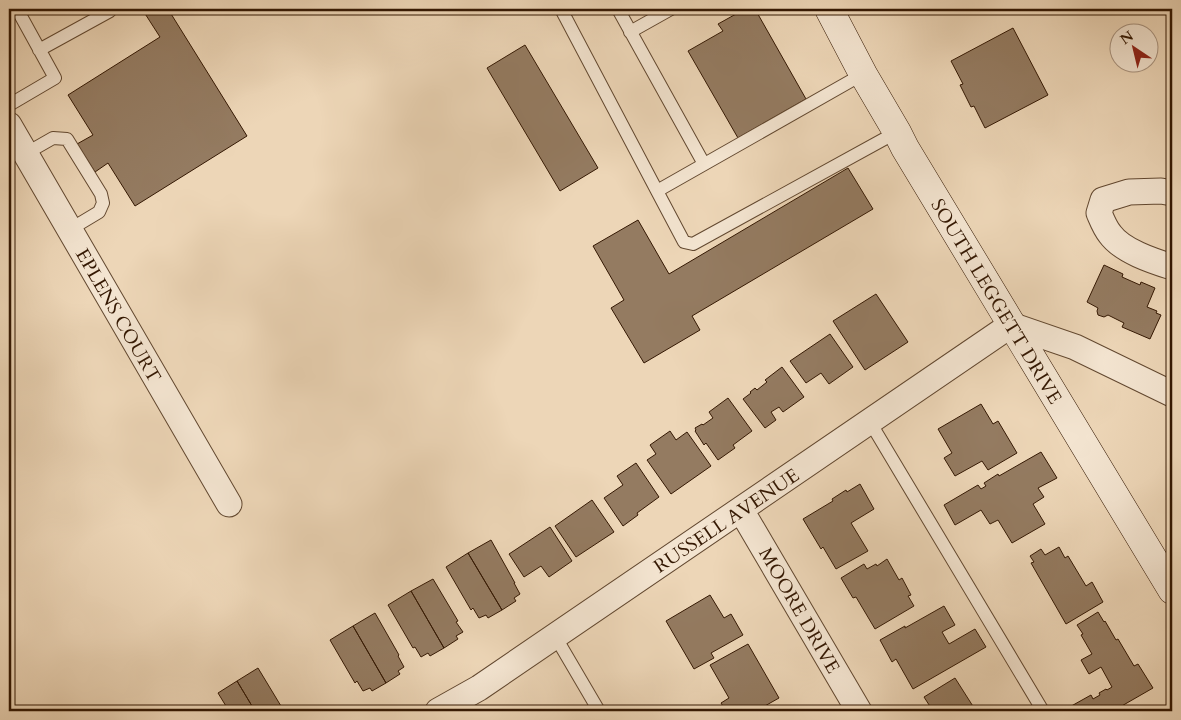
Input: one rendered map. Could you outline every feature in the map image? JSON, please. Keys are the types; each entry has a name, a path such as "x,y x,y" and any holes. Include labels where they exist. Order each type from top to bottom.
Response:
{"street":[{"name":"SOUTH LEGGETT DRIVE","path":"829,9 863,74 910,156 1172,590"},
{"name":"EPLENS COURT","path":"9,126 229,504"},
{"path":"1172,193 1161,191 1129,192 1103,200 1099,213 1110,234 1123,247 1158,263 1172,267"},
{"path":"1012,325 1075,347 1172,394"},
{"name":"RUSSELL AVENUE","path":"438,711 479,688 1012,325"},
{"name":"MOORE DRIVE","path":"741,510 860,711"}],"lane":[{"path":"9,105 55,78 17,9"},
{"path":"561,9 684,242 693,244 897,132"},
{"path":"618,9 704,164"},
{"path":"630,32 671,9"},
{"path":"39,50 110,11"},
{"path":"656,191 863,74"},
{"path":"25,154 53,138 67,139 101,194 103,203 99,212 69,230"},
{"path":"870,422 1043,711"},
{"path":"555,636 599,711"}],"building":[{"path":"142,9 168,9 247,136 135,206 108,163 95,172 77,144 93,135 68,95 160,37"},
{"path":"745,9 755,9 806,99 738,138 688,51 723,31 718,24"},
{"path":"1013,28 1048,95 985,128 974,106 971,107 960,85 963,84 951,61"},
{"path":"525,45 598,168 560,191 487,68"},
{"path":"1172,126 1172,166 1168,166"},
{"path":"848,168 873,209 692,316 700,330 644,363 611,308 624,300 593,246 638,220 669,274"},
{"path":"1104,265 1123,274 1122,277 1140,285 1141,282 1155,288 1147,307 1161,315 1150,339 1122,327 1124,323 1108,315 1104,317 1098,315 1098,308 1087,302"},
{"path":"876,294 908,342 865,370 833,321"},
{"path":"830,334 853,367 829,384 821,373 806,383 790,361"},
{"path":"782,367 804,397 783,412 779,407 771,412 776,420 765,428 743,399 755,388 757,390 767,382 765,380"},
{"path":"728,398 752,431 733,445 735,448 718,460 706,443 704,445 695,428 713,418 709,412"},
{"path":"981,404 993,424 998,421 1017,453 988,470 982,461 955,476 944,458 952,453 938,429"},
{"path":"670,431 676,440 687,432 711,466 671,494 647,460 656,454 650,445"},
{"path":"1041,452 1057,478 1038,488 1044,497 1033,504 1045,524 1012,543 998,520 990,524 981,510 955,525 944,505 978,485 981,489 986,486 984,483 998,474 999,476"},
{"path":"636,463 659,497 623,526 604,498 623,485 617,476"},
{"path":"860,484 874,509 851,523 868,551 836,569 823,547 821,549 803,519 833,501 832,499 846,490 847,492"},
{"path":"592,500 614,532 576,557 555,526"},
{"path":"550,527 572,561 549,577 541,566 524,577 509,554"},
{"path":"491,540 520,594 514,598 516,601 502,610 468,553"},
{"path":"1059,547 1065,558 1068,556 1086,586 1092,582 1103,602 1066,624 1031,563 1034,562 1030,556 1041,549 1045,555"},
{"path":"468,553 502,610 488,618 486,615 479,618 473,608 471,610 446,567"},
{"path":"887,559 899,580 902,578 911,595 908,596 914,606 875,629 856,597 853,598 841,578 864,564 867,569 876,564 877,566"},
{"path":"433,579 463,632 456,636 458,639 444,648 411,591"},
{"path":"411,591 444,648 430,656 428,653 421,657 415,647 413,648 388,605"},
{"path":"710,595 724,618 731,614 743,635 711,653 714,658 694,669 666,621"},
{"path":"944,606 955,625 942,632 949,644 975,629 986,647 913,689 896,659 892,662 880,640"},
{"path":"1098,612 1116,640 1118,639 1134,666 1138,664 1153,688 1113,711 1067,711 1066,709 1091,695 1093,699 1100,695 1099,693 1112,687 1101,667 1089,674 1081,660 1092,654 1077,625"},
{"path":"375,613 404,667 398,671 400,674 386,683 353,626"},
{"path":"353,626 386,683 372,691 370,688 363,691 357,681 355,683 330,640"},
{"path":"748,644 779,698 756,711 726,711 721,703 729,698 710,665"},
{"path":"258,668 284,711 255,711 237,681"},
{"path":"955,678 976,711 933,711 924,697"},
{"path":"237,681 255,711 229,711 218,693"}]}
